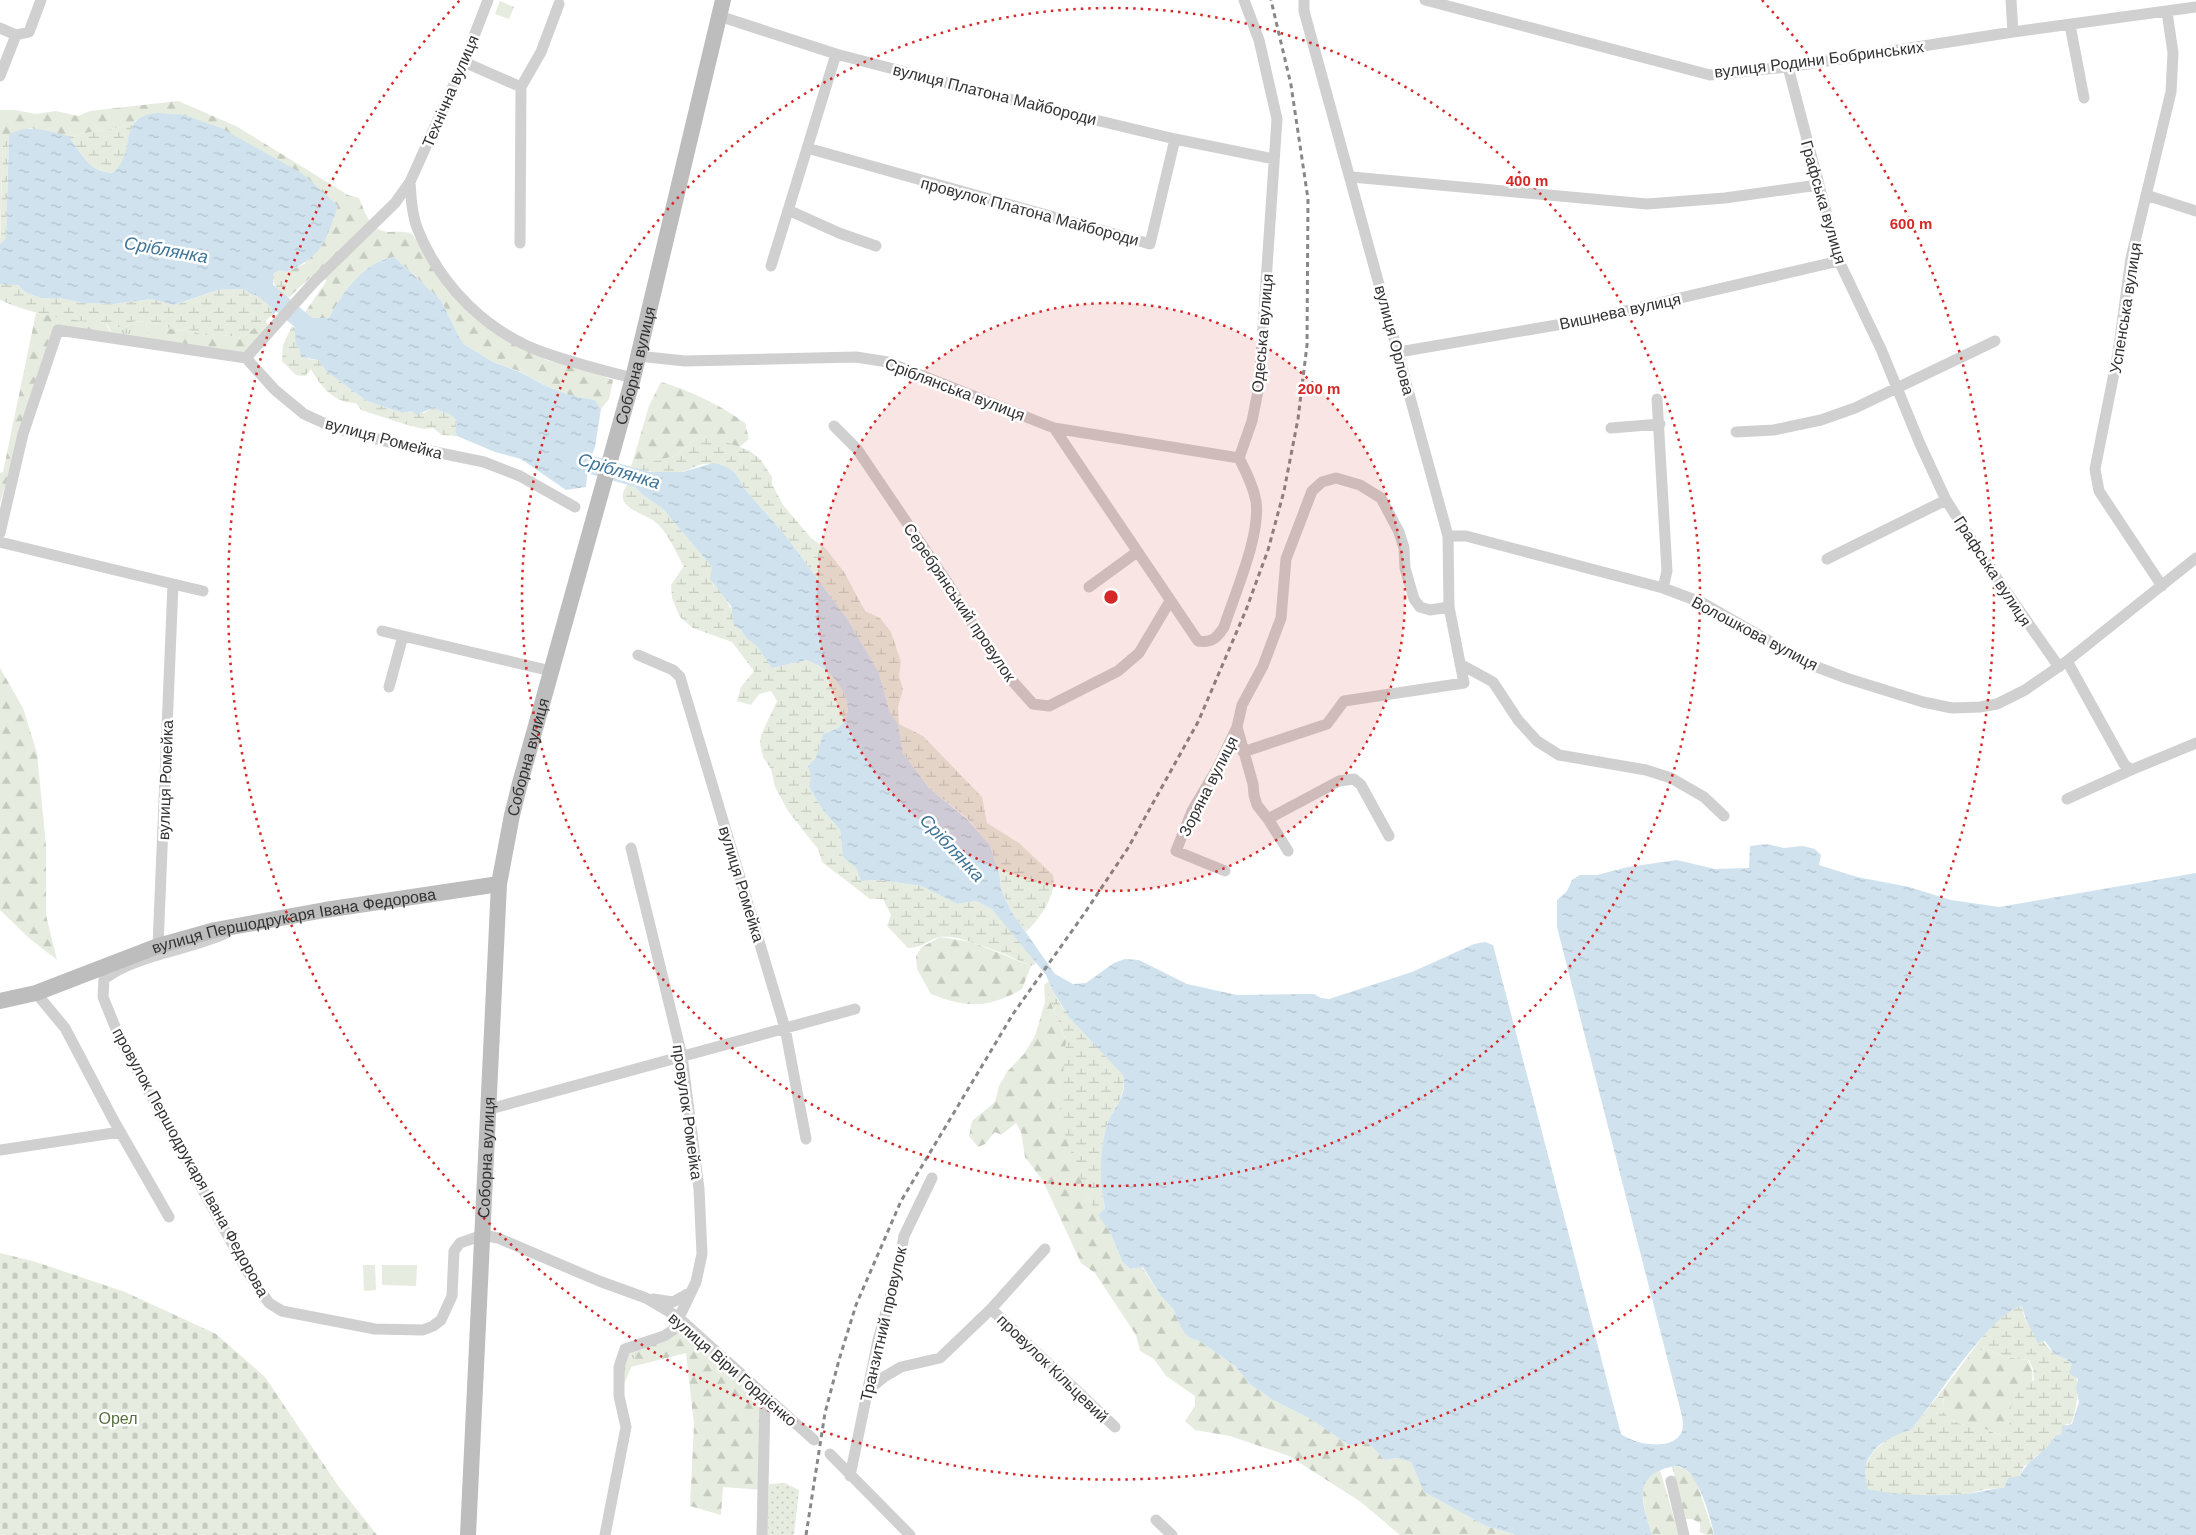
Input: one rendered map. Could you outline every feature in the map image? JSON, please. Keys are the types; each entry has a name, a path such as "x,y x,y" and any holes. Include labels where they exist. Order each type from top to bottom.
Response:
{"main road":[{"name":"Соборна вулиця","path":"469,1534 478,1296 490,1109 500,884 512,815 633,378 721,8"},
{"name":"вулиця Першодрукаря Івана Федорова","path":"40,992 91,970 158,946 243,925 500,884"},
{"path":"0,1001 40,992"}],"street":[{"path":"0,28 16,35 29,32 41,0"},
{"name":"Технічна вулиця","path":"246,358 314,282 395,202 410,182 464,62 488,0"},
{"name":"Одеська вулиця","path":"1239,458 1252,420 1259,386 1277,119 1259,40 1244,0"},
{"name":"вулиця Орлова","path":"1304,0 1304,11 1352,178 1399,352 1430,477 1448,536 1449,607 1464,683"},
{"name":"вулиця Родини Бобринських","path":"1425,0 1710,75 1788,67 2013,32 2196,7"},
{"path":"2010,0 2013,32"},
{"path":"520,244 521,87 541,52 558,4"},
{"name":"вулиця Платона Майбороди","path":"721,8 836,54 965,86 1020,102 1175,139 1274,159"},
{"name":"Успенська вулиця","path":"2162,586 2099,491 2095,469 2118,353 2132,258 2171,92 2173,53 2167,12"},
{"path":"2070,25 2084,98"},
{"path":"1,72 16,35"},
{"path":"771,266 836,54"},
{"path":"464,62 521,87"},
{"name":"Графська вулиця","path":"1788,67 1839,261 1898,388 1920,444 1946,500 1991,570 2063,664 2124,764 2131,770"},
{"name":"провулок Платона Майбороди","path":"807,148 1150,244 1175,139"},
{"path":"1352,178 1647,204 1726,198 1818,185"},
{"path":"410,182 418,230 438,269 466,305 501,331 544,353 633,378"},
{"path":"2146,195 2196,211"},
{"path":"788,210 839,233 876,246"},
{"name":"Вишнева вулиця","path":"1399,352 1586,320 1839,261"},
{"path":"0,533 23,434 58,330 246,358"},
{"path":"1736,432 1774,430 1821,420 1855,408 1995,341"},
{"name":"Сріблянська вулиця","path":"638,356 685,362 864,358 888,362 1054,428 1239,458"},
{"name":"вулиця Ромейка","path":"246,358 275,390 304,414 335,428 396,444 484,462 520,476 575,507"},
{"path":"1657,399 1660,424 1667,571 1663,588"},
{"path":"1611,428 1660,424"},
{"name":"Серебрянський провулок","path":"834,426 857,449 1008,676 1033,704 1049,706 1118,671 1139,653 1170,601"},
{"path":"1054,428 1136,552 1198,641 1207,642 1217,638 1224,627 1255,532 1256,503 1250,481 1239,458"},
{"name":"Зоряна вулиця","path":"1225,871 1176,852 1192,811 1218,767 1237,727 1242,705 1263,666 1281,618 1286,559 1312,491 1322,482 1336,478 1360,485 1381,498 1402,540 1405,568 1414,599 1420,607 1430,610 1449,607"},
{"path":"1827,559 1946,500"},
{"name":"Волошкова вулиця","path":"1448,536 1466,536 1663,588 1702,603 1809,664 1923,702 1952,708 1997,704 2024,690 2063,664 2196,558"},
{"path":"0,542 203,591"},
{"path":"1089,586 1136,552"},
{"name":"вулиця Ромейка","path":"158,946 173,584"},
{"path":"382,631 551,671"},
{"path":"389,687 403,636"},
{"name":"вулиця Ромейка","path":"638,655 674,670 680,677 785,1028 806,1139"},
{"path":"1460,664 1493,682 1518,720 1537,741 1559,755 1646,770 1671,778 1704,797 1724,816"},
{"name":"Зоряна вулиця","path":"1243,752 1326,724 1344,701 1464,683"},
{"name":"Зоряна вулиця","path":"1237,727 1258,805 1288,851"},
{"path":"2067,798 2196,743"},
{"path":"1268,819 1340,780 1354,779 1361,785 1388,836"},
{"name":"провулок Ромейка","path":"605,1535 626,1427 619,1396 619,1367 625,1349 670,1333 696,1282 702,1254 701,1224 682,1056 631,848"},
{"name":"провулок Першодрукаря Івана Федорова","path":"243,925 204,943 117,970 104,979 103,997 120,1039 249,1274 269,1303 282,1311 375,1329 423,1330 434,1326 440,1320 452,1296 454,1251 460,1243 483,1235"},
{"path":"40,992 65,1028 120,1132 169,1217"},
{"path":"490,1109 855,1009"},
{"path":"0,1150 120,1132"},
{"name":"Транзитний провулок","path":"850,1476 866,1391 897,1273 904,1236 932,1178"},
{"name":"вулиця Віри Гордієнко","path":"483,1235 498,1238 599,1281 646,1298 678,1318 814,1440"},
{"name":"провулок Кільцевий","path":"866,1391 901,1367 940,1358 991,1309 1045,1249"},
{"path":"646,1298 673,1302 687,1296 691,1291"},
{"name":"провулок Кільцевий","path":"991,1309 1115,1427"},
{"path":"762,1535 765,1398"},
{"path":"830,1454 910,1535"},
{"path":"1671,1481 1684,1535"},
{"path":"1156,1520 1172,1535"}],"green space":[{"path":"500,1 514,7 509,19 495,14"},
{"path":"178,101 236,126 348,195 359,198 369,220 377,228 383,231 412,234 471,315 546,360 570,365 613,380 609,399 601,409 595,400 569,395 546,386 519,371 493,362 462,343 441,300 394,257 373,265 355,280 329,318 307,318 304,314 327,280 312,276 288,298 287,272 306,263 136,120 133,125 68,136 30,128 3,139 0,234 0,110 15,110 36,114 56,111 78,116 90,111"},
{"path":"133,125 125,157 114,173 105,172 92,165 68,136"},
{"path":"9,135 6,238 0,244 3,139"},
{"path":"280,270 287,272 288,298 279,291 273,282 273,274"},
{"path":"0,284 18,285 25,292 41,298 59,298 83,303 114,304 152,299 175,305 218,290 242,289 269,302 273,315 241,338 223,335 204,335 186,329 176,331 163,325 135,321 126,327 109,327 106,324 79,321 25,310 0,300"},
{"path":"36,313 106,324 111,334 55,326 0,503 0,473 3,472"},
{"path":"265,319 269,328 244,355 148,339 146,322 163,325 176,331 186,329 204,335 223,335 241,338"},
{"path":"135,321 146,322 148,339 111,334 109,327 126,327"},
{"path":"292,326 297,330 308,359 318,360 327,372 367,401 403,413 412,411 424,413 433,408 451,415 457,421 455,431 457,436 442,435 433,428 423,429 361,410 356,403 341,400 329,393 311,369 305,376 296,375 282,361 283,345"},
{"path":"661,382 695,394 735,416 745,423 749,439 738,448 708,435 700,436 675,456 631,467 649,406"},
{"path":"708,435 750,451 761,460 772,477 772,484 783,505 811,538 826,549 844,572 865,611 880,618 891,632 901,662 899,676 903,689 898,707 899,724 923,736 982,797 987,823 1019,843 1053,875 1054,883 1050,898 1042,913 1026,932 1011,911 1001,889 1000,877 990,845 967,818 929,788 903,753 898,725 890,713 879,673 848,620 785,535 743,487 737,476 728,468 717,464 700,465 674,473 655,472 631,467 675,456 700,436"},
{"path":"629,481 643,495 663,509 712,567 713,584 728,603 740,629 748,639 757,645 772,668 807,660 824,669 841,688 847,704 845,719 840,726 823,734 809,787 822,809 840,830 843,857 856,868 861,881 879,880 921,886 957,904 976,901 992,909 1020,939 1036,964 1031,966 972,942 948,937 935,938 919,946 908,948 887,926 891,915 883,899 870,899 822,862 818,849 788,811 775,787 771,769 763,757 760,743 761,735 777,701 771,691 759,694 751,705 737,701 741,687 754,671 732,642 693,628 680,617 672,598 671,585 684,566 659,525 628,507 625,503 623,494"},
{"path":"0,668 23,708 37,753 46,846 46,915 57,960 29,938 0,910"},
{"path":"940,937 972,942 1031,966 1022,989 998,1000 977,1004 955,1002 931,994 917,969 916,956 922,947"},
{"path":"1049,981 1063,1008 1123,1075 1123,1091 1106,1128 1102,1148 1102,1188 1105,1208 1098,1215 1087,1196 1059,1118 1066,1041 1044,985"},
{"path":"1044,985 1066,1041 1064,1074 1087,1196 1111,1234 1122,1261 1130,1269 1142,1267 1161,1296 1174,1310 1181,1328 1188,1337 1201,1342 1235,1366 1251,1385 1273,1400 1309,1418 1349,1445 1368,1443 1385,1460 1397,1458 1411,1462 1424,1492 1486,1526 1517,1535 1400,1535 1361,1502 1289,1456 1230,1436 1195,1430 1185,1421 1195,1406 1195,1396 1166,1376 1154,1359 1140,1351 1136,1335 1095,1273 1081,1263 1043,1181 1025,1157 1021,1132 1016,1123 1001,1135 995,1132 985,1144 978,1147 969,1136 972,1121 995,1102 999,1086 1007,1072 1024,1054 1035,1036 1045,1002"},
{"name":"Орел","path":"0,1253 36,1262 125,1292 216,1334 265,1377 339,1487 377,1535 0,1535"},
{"path":"363,1265 375,1265 376,1290 364,1291"},
{"path":"382,1265 417,1265 416,1286 382,1285"},
{"path":"2022,1306 2025,1319 2031,1328 2053,1353 2067,1360 2072,1366 2078,1391 2076,1409 2071,1424 2066,1424 2062,1434 2056,1435 2047,1449 2034,1457 2031,1463 2024,1466 2020,1476 2004,1488 1987,1489 1968,1494 1903,1496 1867,1489 1865,1467 1872,1453 1892,1435 1911,1430 1944,1388 1943,1412 1956,1422 1988,1430 2001,1436 2009,1431 2013,1401 2021,1390 2034,1380 2033,1369 2029,1360 2005,1357 1984,1348 1963,1363 1997,1322 2005,1315"},
{"path":"677,1320 765,1399 764,1490 723,1487 721,1515 690,1506 694,1425 686,1353 631,1367 641,1344 664,1336"},
{"path":"641,1344 619,1396 625,1349"},
{"path":"1984,1348 2005,1357 2028,1360 2032,1371 2032,1381 2029,1389 2014,1411 2010,1420 2009,1431 2003,1436 1952,1420 1943,1412 1944,1388 1963,1363"},
{"path":"1672,1466 1684,1468 1696,1480 1714,1535 1706,1535 1700,1532 1700,1523 1692,1519 1685,1519"},
{"path":"1660,1470 1679,1535 1652,1535 1643,1498 1646,1482 1651,1475"},
{"path":"785,1483 799,1490 794,1535 767,1535 769,1484"}],"water":[{"path":"157,113 184,115 221,128 303,174 338,206 326,239 316,253 287,272 280,270 273,274 273,285 288,298 273,315 269,302 242,289 218,290 174,305 152,299 114,304 83,303 59,298 41,298 25,292 18,285 0,284 0,244 6,238 9,135 23,129 38,129 68,136 91,165 104,172 113,173 121,164 125,155 131,128 136,121 144,116"},
{"path":"394,257 441,300 462,343 493,362 520,372 546,386 569,395 595,400 601,409 595,447 588,464 586,487 566,490 521,459 495,452 457,436 455,431 457,421 451,415 433,408 416,415 412,411 403,413 367,401 327,372 318,360 301,357 300,350 296,345 294,322 304,314 307,318 329,318 355,280 373,265"},
{"path":"713,463 724,466 732,471 738,477 743,487 785,535 848,620 879,673 890,713 898,724 903,753 929,788 967,819 990,845 1000,877 1001,889 1011,911 1055,974 1073,984 1086,983 1114,963 1125,959 1139,960 1187,984 1237,995 1314,994 1321,998 1329,999 1412,972 1474,944 1485,942 1493,945 1621,1434 1634,1441 1651,1444 1668,1443 1680,1435 1683,1426 1557,927 1557,900 1567,891 1572,880 1580,875 1597,875 1628,867 1677,860 1715,869 1749,868 1750,846 1767,844 1784,848 1803,846 1815,849 1821,855 1819,865 1857,877 1909,887 1951,900 1999,907 2196,873 2196,1535 1714,1535 1700,1489 1683,1467 1677,1466 1663,1469 1653,1474 1647,1481 1644,1489 1644,1506 1652,1535 1517,1535 1486,1526 1424,1492 1411,1462 1397,1458 1385,1460 1368,1443 1349,1445 1309,1418 1273,1400 1251,1385 1235,1366 1201,1342 1188,1337 1181,1328 1174,1310 1161,1296 1143,1267 1130,1269 1122,1261 1111,1234 1098,1215 1105,1208 1101,1168 1102,1148 1106,1128 1123,1091 1123,1075 1069,1017 1054,993 1046,975 992,909 976,901 957,904 921,886 879,880 861,881 856,868 843,857 840,830 822,809 809,787 811,777 808,766 816,758 823,734 840,726 845,719 847,704 845,696 830,674 807,660 772,668 757,646 746,638 741,630 734,626 731,606 710,579 712,567 663,509 643,495 629,481 631,467 650,472 683,472","holes":["2022,1306 2026,1320 2038,1343 2045,1341 2054,1354 2066,1359 2072,1365 2069,1373 2078,1379 2076,1388 2079,1402 2072,1424 2062,1426 2062,1434 2056,1435 2048,1446 2028,1464 2020,1476 2008,1478 2004,1488 1965,1494 1928,1495 1892,1493 1868,1489 1865,1468 1869,1458 1878,1446 1890,1438 1911,1430 1963,1360 1994,1325 2009,1312"]}],"waterway":[{"name":"Сріблянка","path":"265,290 316,333"},
{"name":"Сріблянка","path":"567,454 588,464 651,482"}],"railway":[{"path":"806,1535 825,1413 839,1360 856,1305 901,1201 1013,1014 1128,848 1198,722 1246,610 1268,550 1284,491 1298,419 1307,345 1308,199 1291,85 1271,0"}]}
